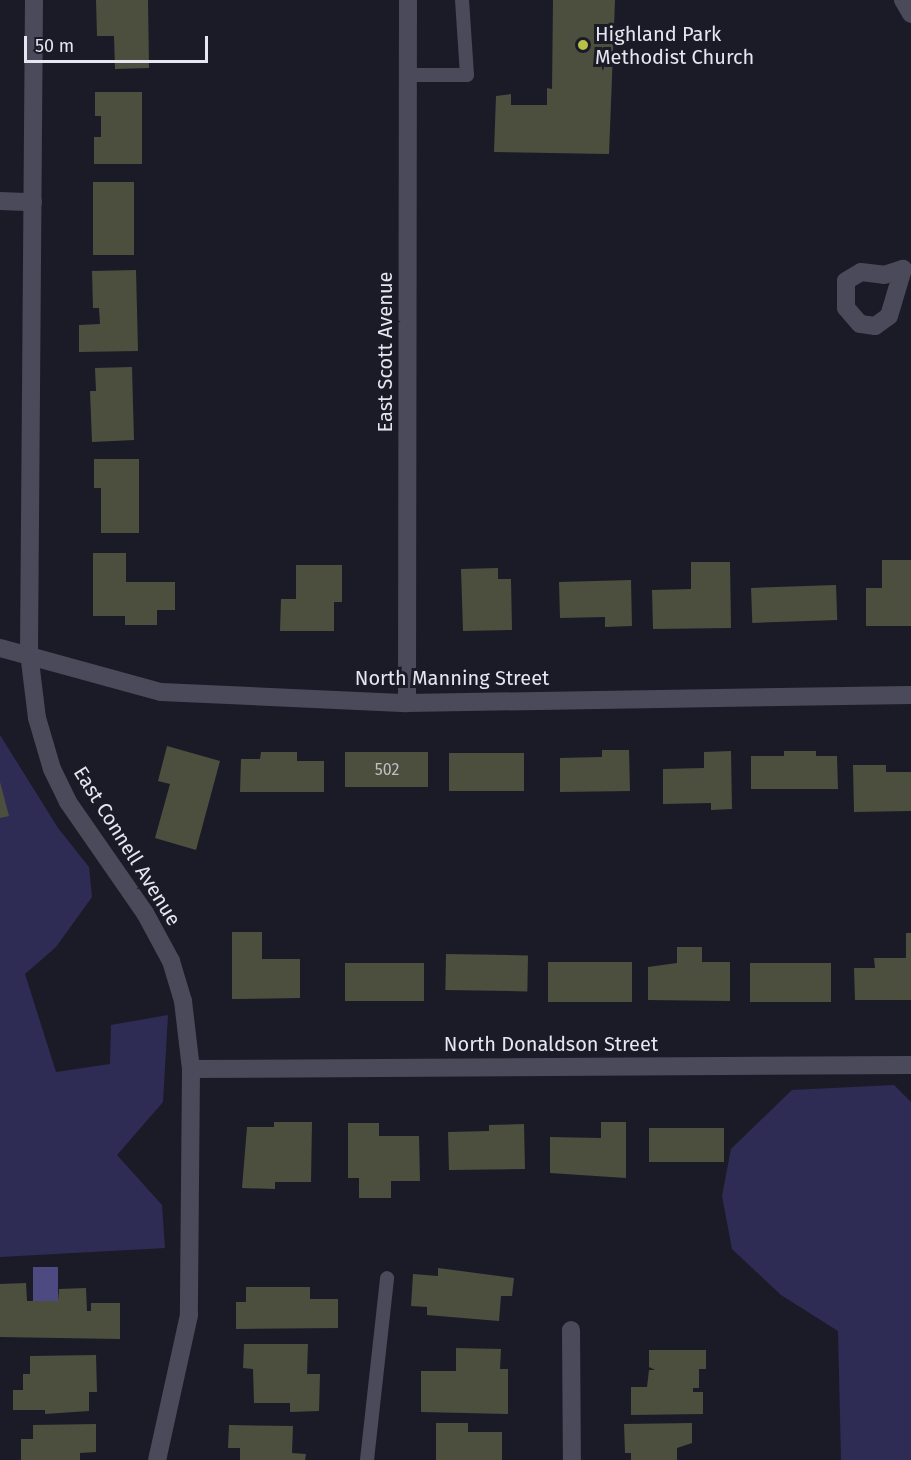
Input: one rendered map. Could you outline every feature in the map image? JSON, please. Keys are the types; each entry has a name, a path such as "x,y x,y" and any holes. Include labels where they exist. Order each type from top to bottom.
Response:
{"street":[{"name":"East Connell Avenue","path":"34,0 28,653 37,718 52,769 68,802 145,913 171,961 183,1001 191,1069 189,1315 157,1460"},
{"name":"East Scott Avenue","path":"407,703 408,0"},
{"path":"903,0 911,14"},
{"path":"0,201 33,202"},
{"name":"North Manning Street","path":"0,648 28,653 161,692 407,703 911,695"},
{"name":"North Donaldson Street","path":"191,1069 911,1065"},
{"path":"571,1330 572,1460"}],"lane":[{"path":"408,75 467,75 462,0"},
{"path":"367,1460 387,1278"}],"shaded area":[{"path":"0,735 58,828 89,867 92,897 56,947 25,974 56,1072 110,1064 111,1025 168,1015 163,1102 117,1155 162,1205 165,1248 0,1257"},
{"path":"894,1085 911,1102 911,1460 841,1460 838,1331 781,1295 732,1249 722,1196 731,1149 792,1090"},
{"path":"33,1267 58,1267 58,1301 33,1301"}],"building":[{"path":"96,0 148,0 149,68 115,69 114,36 97,36"},
{"name":"Highland Park Methodist Church","path":"553,0 615,0 609,154 494,152 496,96 511,94 511,105 547,105 547,88 552,89"},
{"path":"95,92 142,92 142,164 94,164 94,137 101,137 101,116 95,116"},
{"path":"93,182 134,182 134,255 93,255"},
{"path":"136,270 138,351 79,352 79,325 100,324 99,308 93,308 92,271"},
{"path":"132,367 134,440 92,442 90,391 96,391 95,368"},
{"path":"94,459 139,459 139,533 101,533 101,488 94,488"},
{"path":"93,553 126,553 126,582 175,582 175,610 157,610 157,625 125,625 125,616 93,616"},
{"path":"882,560 911,560 911,626 866,626 866,588 882,588"},
{"path":"691,562 730,562 731,628 653,629 652,590 691,589"},
{"path":"296,565 342,565 342,602 334,602 334,631 280,631 281,599 296,599"},
{"path":"498,568 498,579 511,579 512,630 463,631 461,569"},
{"path":"631,580 632,626 605,627 605,617 560,618 559,582"},
{"path":"836,585 837,620 752,623 751,588"},
{"path":"167,746 220,761 196,850 155,838 170,784 158,781"},
{"path":"602,750 629,750 630,791 560,792 560,758 602,757"},
{"path":"731,751 732,809 711,810 711,803 663,804 663,769 704,768 704,752"},
{"path":"784,751 816,751 816,756 837,756 838,789 751,789 751,756 784,756"},
{"path":"261,752 297,752 297,761 324,761 324,792 240,792 241,759 260,759"},
{"path":"345,752 428,752 428,787 345,787"},
{"path":"449,753 524,753 524,791 449,791"},
{"path":"853,765 886,765 886,772 911,772 911,811 854,812"},
{"path":"0,782 9,816 0,818"},
{"path":"232,932 262,932 262,959 300,959 300,998 232,999"},
{"path":"906,933 911,933 911,1000 855,1000 854,968 875,968 874,958 906,958"},
{"path":"677,947 702,947 702,962 730,962 730,1001 648,1000 648,967 677,963"},
{"path":"446,954 528,955 527,991 445,990"},
{"path":"548,962 632,962 632,1002 548,1002"},
{"path":"345,963 424,963 424,1001 345,1001"},
{"path":"750,963 831,963 831,1002 750,1002"},
{"path":"274,1122 312,1122 311,1182 275,1182 275,1189 242,1188 247,1127 274,1127"},
{"path":"601,1122 626,1122 626,1178 550,1173 550,1137 601,1138"},
{"path":"348,1123 379,1123 379,1136 419,1136 420,1181 391,1181 391,1198 359,1198 359,1178 348,1178"},
{"path":"524,1124 525,1169 449,1170 448,1132 489,1131 489,1125"},
{"path":"649,1128 724,1128 724,1162 649,1162"},
{"path":"438,1268 514,1278 512,1296 501,1296 499,1321 427,1315 427,1307 411,1306 413,1274 438,1276"},
{"path":"26,1283 27,1301 58,1301 59,1289 86,1288 87,1311 91,1311 91,1303 120,1303 120,1339 0,1337 0,1284"},
{"path":"246,1287 310,1287 310,1299 338,1299 338,1328 236,1329 236,1302 246,1302"},
{"path":"244,1344 308,1344 307,1374 320,1374 319,1411 290,1412 290,1403 254,1403 253,1369 243,1368"},
{"path":"456,1348 501,1349 500,1369 508,1369 508,1414 421,1412 421,1371 456,1371"},
{"path":"649,1350 706,1350 706,1369 699,1369 699,1388 693,1388 693,1392 703,1392 703,1414 631,1415 631,1387 647,1387 649,1370 655,1370 649,1367"},
{"path":"96,1355 97,1392 89,1392 89,1411 45,1414 45,1410 13,1410 13,1390 23,1390 23,1374 30,1374 30,1356"},
{"path":"436,1423 468,1423 468,1432 502,1432 502,1460 436,1460"},
{"path":"692,1423 692,1443 677,1448 677,1460 631,1460 631,1453 625,1453 624,1424"},
{"path":"96,1424 96,1452 80,1453 80,1460 21,1460 21,1439 33,1439 33,1425"},
{"path":"229,1425 293,1426 292,1453 306,1454 305,1460 240,1460 240,1448 228,1448"}],"place":[{"name":"Highland Park Methodist Church","path":"583,45"}]}
